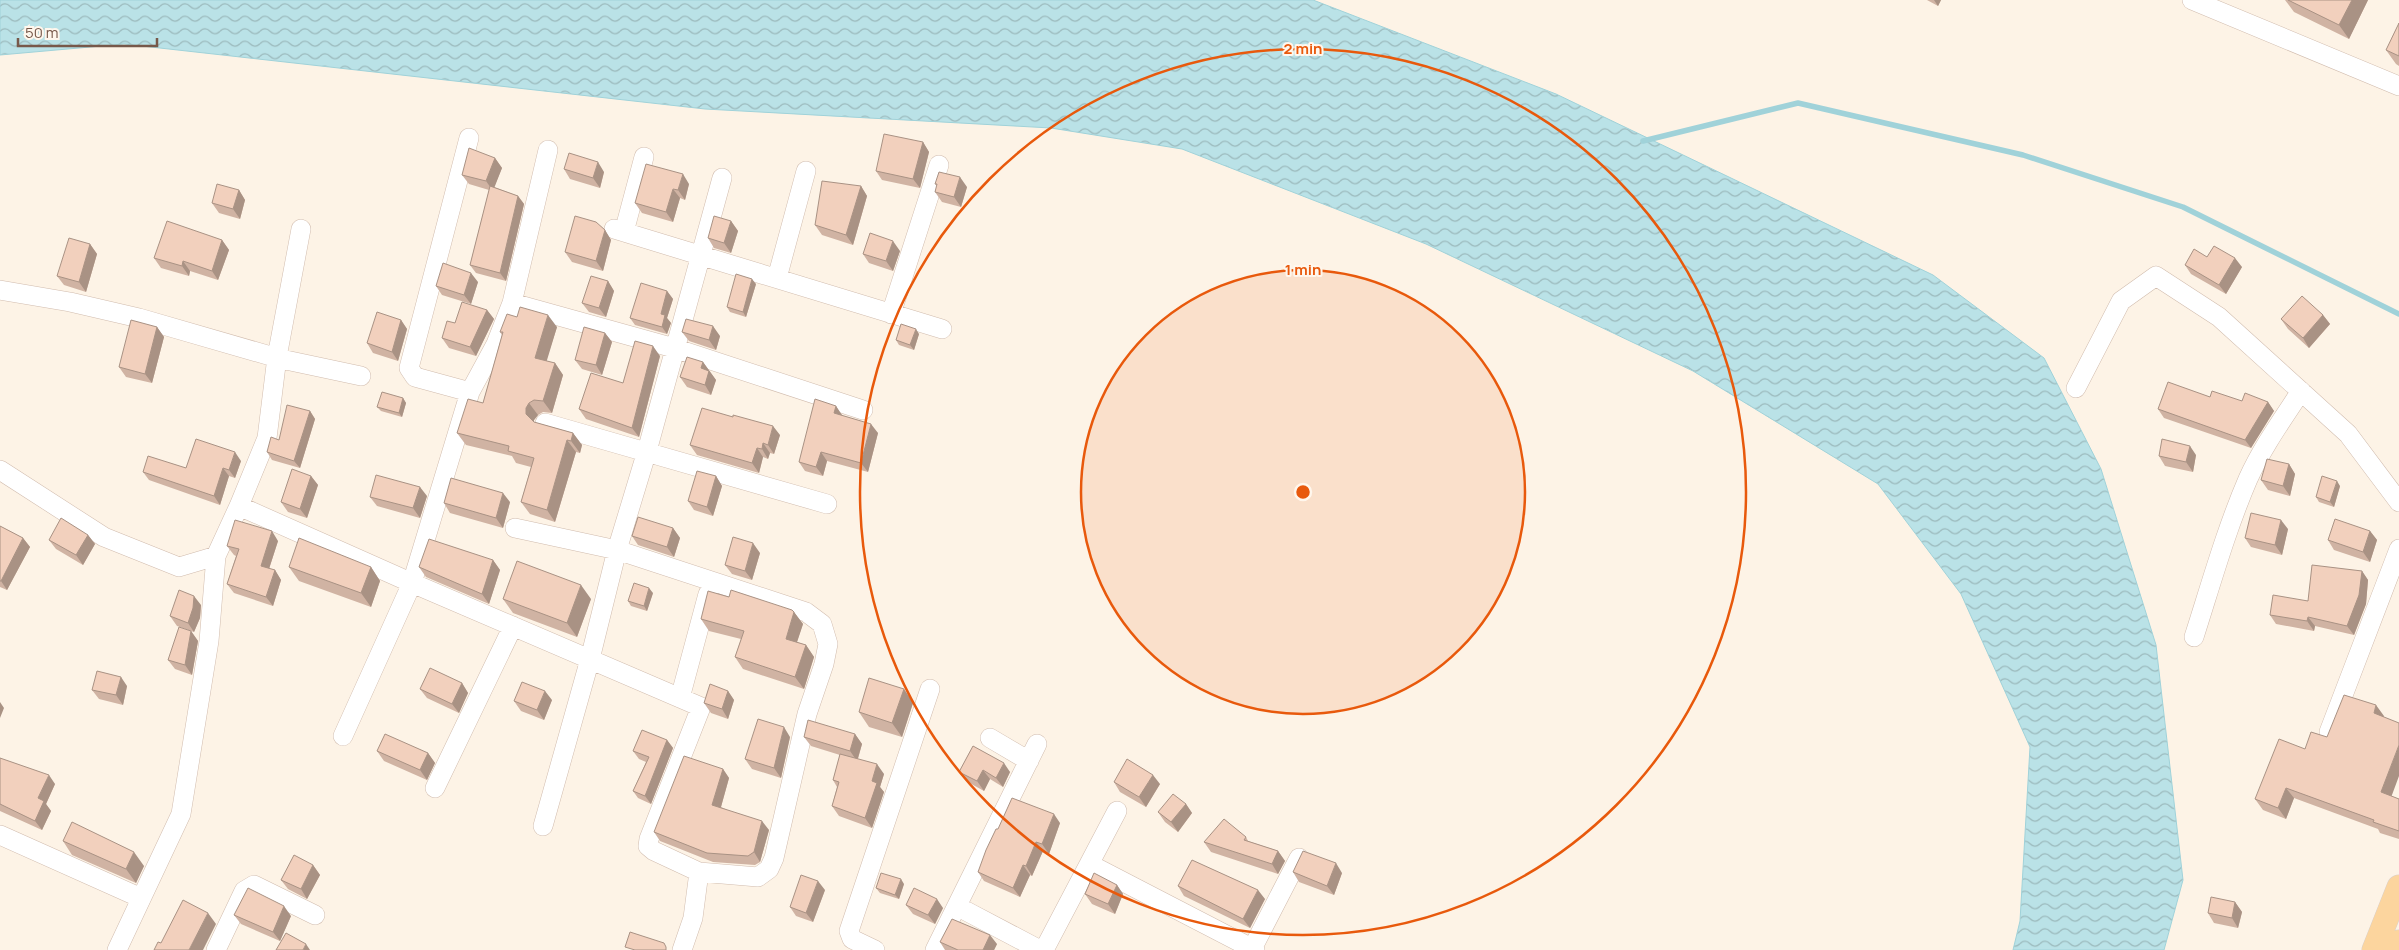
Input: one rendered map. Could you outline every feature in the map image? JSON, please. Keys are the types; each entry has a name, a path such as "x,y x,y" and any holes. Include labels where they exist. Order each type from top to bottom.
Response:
{"main road":[{"path":"2374,950 2399,887"}],"street":[{"path":"2192,0 2399,86"},
{"path":"469,138 409,368 415,377 470,392"},
{"path":"342,736 412,583 470,392 496,344 512,303 548,150"},
{"path":"644,157 619,231 701,254 942,329"},
{"path":"892,314 939,165"},
{"path":"777,278 806,171"},
{"path":"543,826 590,659 617,550 647,451 722,178"},
{"path":"117,950 181,814 209,642 216,556 267,438 277,357 301,228"},
{"path":"2076,388 2121,302 2156,276 2219,317 2348,434 2399,502"},
{"path":"0,290 70,302 140,318 277,357 361,376"},
{"path":"512,303 674,348 863,410"},
{"path":"2194,638 2227,532 2249,478 2270,439 2301,391"},
{"path":"545,423 827,504"},
{"path":"0,470 104,537 179,567 216,556"},
{"path":"239,506 700,707 649,839 648,846 699,872 758,877 770,869 806,714 824,664 828,644 822,624 806,612 617,550 515,528"},
{"path":"2329,732 2399,549"},
{"path":"680,698 711,581"},
{"path":"435,788 513,626"},
{"path":"875,950 852,940 849,931 930,689"},
{"path":"990,738 1029,761"},
{"path":"935,950 1037,744"},
{"path":"966,911 1042,950 1117,811"},
{"path":"0,835 142,898"},
{"path":"1089,864 1254,949 1299,858"},
{"path":"682,950 693,918 699,872"},
{"path":"216,950 244,891 248,887 254,885 315,914"}],"water":[{"path":"0,0 1313,0 1556,94 1933,275 2044,358 2101,469 2156,645 2183,880 2164,950 2013,950 2020,921 2030,747 1961,594 1878,484 1693,371 1426,244 1182,149 1051,128 705,109 124,44 0,55"}],"building":[{"path":"2288,0 2352,0 2339,25"},
{"path":"2399,23 2399,56 2386,50"},
{"path":"884,134 923,142 913,179 876,171"},
{"path":"469,148 495,158 486,181 462,175"},
{"path":"569,153 598,162 593,178 564,169"},
{"path":"646,164 683,174 678,190 673,189 666,212 635,203"},
{"path":"939,172 960,177 954,197 935,192 937,184 935,184"},
{"path":"822,181 861,186 846,235 815,225"},
{"path":"217,184 239,190 233,209 212,203"},
{"path":"490,186 518,196 500,273 470,265"},
{"path":"575,216 596,222 605,230 596,261 565,252"},
{"path":"714,216 731,221 724,243 708,238"},
{"path":"167,221 222,240 212,271 183,261 182,266 154,258"},
{"path":"870,233 893,241 886,261 863,254"},
{"path":"69,238 90,244 79,282 57,276"},
{"path":"2214,246 2235,258 2219,285 2185,265 2194,249 2207,257"},
{"path":"443,263 471,273 464,295 436,286"},
{"path":"736,274 752,279 743,312 727,307"},
{"path":"591,276 608,281 599,308 582,303"},
{"path":"641,283 667,291 661,314 665,315 662,327 630,318"},
{"path":"2302,296 2323,315 2303,338 2281,319"},
{"path":"462,302 487,310 470,347 442,338 447,321 455,323"},
{"path":"520,307 548,315 535,358 555,363 543,401 534,400 529,403 526,408 526,414 534,422 573,433 571,441 567,440 547,510 521,502 534,458 508,451 509,446 457,433 468,399 483,403 503,332 500,332 507,314 517,317"},
{"path":"377,312 401,320 392,352 367,343"},
{"path":"686,319 713,326 709,340 682,332"},
{"path":"131,320 157,327 145,374 119,367"},
{"path":"901,324 916,329 910,345 896,340"},
{"path":"584,327 605,333 596,365 575,360"},
{"path":"635,341 653,346 632,428 579,409 591,373 623,383"},
{"path":"687,357 703,362 701,368 709,371 705,385 680,377"},
{"path":"2168,382 2210,397 2212,391 2242,401 2245,393 2268,402 2245,440 2158,409"},
{"path":"382,392 403,398 399,413 377,407"},
{"path":"815,399 836,406 834,413 871,424 861,463 821,452 816,467 799,462"},
{"path":"287,405 310,411 294,461 267,452 271,437 279,440"},
{"path":"702,408 773,426 768,445 763,443 762,449 757,448 752,463 690,445"},
{"path":"196,439 235,452 229,470 223,468 214,496 143,472 148,456 186,468"},
{"path":"2162,439 2190,446 2186,462 2159,456"},
{"path":"2267,459 2289,464 2283,486 2261,480"},
{"path":"292,469 311,476 300,509 281,502"},
{"path":"697,471 716,476 707,507 688,501"},
{"path":"376,475 420,487 413,508 370,497"},
{"path":"2322,476 2337,481 2330,502 2316,497"},
{"path":"451,478 503,493 496,518 444,503"},
{"path":"2251,513 2281,520 2275,545 2245,538"},
{"path":"638,517 673,528 667,547 632,536"},
{"path":"61,518 88,535 76,555 49,540"},
{"path":"2335,519 2370,531 2363,552 2328,540"},
{"path":"235,520 272,531 261,566 275,570 266,597 227,584 239,549 227,546"},
{"path":"0,526 23,538 1,581 0,581"},
{"path":"733,537 753,543 745,571 725,565"},
{"path":"299,538 371,567 361,593 289,567"},
{"path":"429,539 493,560 482,594 419,567"},
{"path":"517,561 581,585 567,623 503,599"},
{"path":"2312,565 2362,571 2359,595 2347,626 2308,617 2307,621 2270,615 2273,595 2308,601"},
{"path":"634,583 649,588 644,606 628,601"},
{"path":"179,590 194,596 193,608 188,623 170,616"},
{"path":"731,590 794,612 786,639 806,645 795,677 735,657 744,631 701,619 708,591 729,597"},
{"path":"179,627 191,631 185,665 168,660"},
{"path":"430,668 462,683 452,704 420,689"},
{"path":"97,671 121,677 116,695 92,690"},
{"path":"869,678 904,689 892,723 859,712"},
{"path":"522,682 545,691 537,710 514,701"},
{"path":"710,684 728,691 722,709 704,703"},
{"path":"2344,695 2376,705 2374,713 2399,723 2399,745 2381,792 2399,799 2399,831 2286,788 2278,808 2255,799 2279,739 2305,749 2311,732 2327,737"},
{"path":"758,719 784,727 774,768 745,759"},
{"path":"808,720 855,734 850,751 804,737"},
{"path":"642,730 667,740 645,796 633,791 649,757 633,751"},
{"path":"385,734 428,753 420,770 377,751"},
{"path":"973,746 1004,763 996,778 983,770 977,781 959,772"},
{"path":"840,754 877,764 872,781 877,783 865,818 832,806 839,782 833,780"},
{"path":"684,756 723,769 712,805 762,821 754,852 748,856 707,853 654,832"},
{"path":"0,758 49,775 38,798 44,801 35,821 0,804"},
{"path":"1127,759 1153,775 1139,797 1114,782"},
{"path":"1173,794 1186,804 1171,822 1158,812"},
{"path":"1012,798 1054,814 1042,844 1036,842 1026,866 1023,865 1013,888 978,872 986,850"},
{"path":"1224,819 1246,837 1244,840 1278,851 1272,864 1204,842"},
{"path":"72,822 134,852 126,869 63,841"},
{"path":"1303,851 1336,863 1327,886 1293,872"},
{"path":"294,855 313,865 301,889 281,880"},
{"path":"1192,860 1258,890 1243,919 1178,886"},
{"path":"881,873 901,879 895,895 876,888"},
{"path":"1094,873 1117,885 1108,904 1085,894"},
{"path":"801,875 818,881 806,913 790,907"},
{"path":"248,888 284,906 273,932 234,915"},
{"path":"914,888 937,899 928,915 906,905"},
{"path":"2211,897 2235,902 2232,918 2208,913"},
{"path":"183,900 208,913 189,950 154,950 158,942 161,943"},
{"path":"952,919 990,935 983,950 958,950 940,942"},
{"path":"630,932 664,943 666,950 635,950 625,947"},
{"path":"286,933 306,944 303,950 276,950"}],"waterway":[{"path":"1643,141 1798,103 2023,155 2183,207 2399,314"}]}
